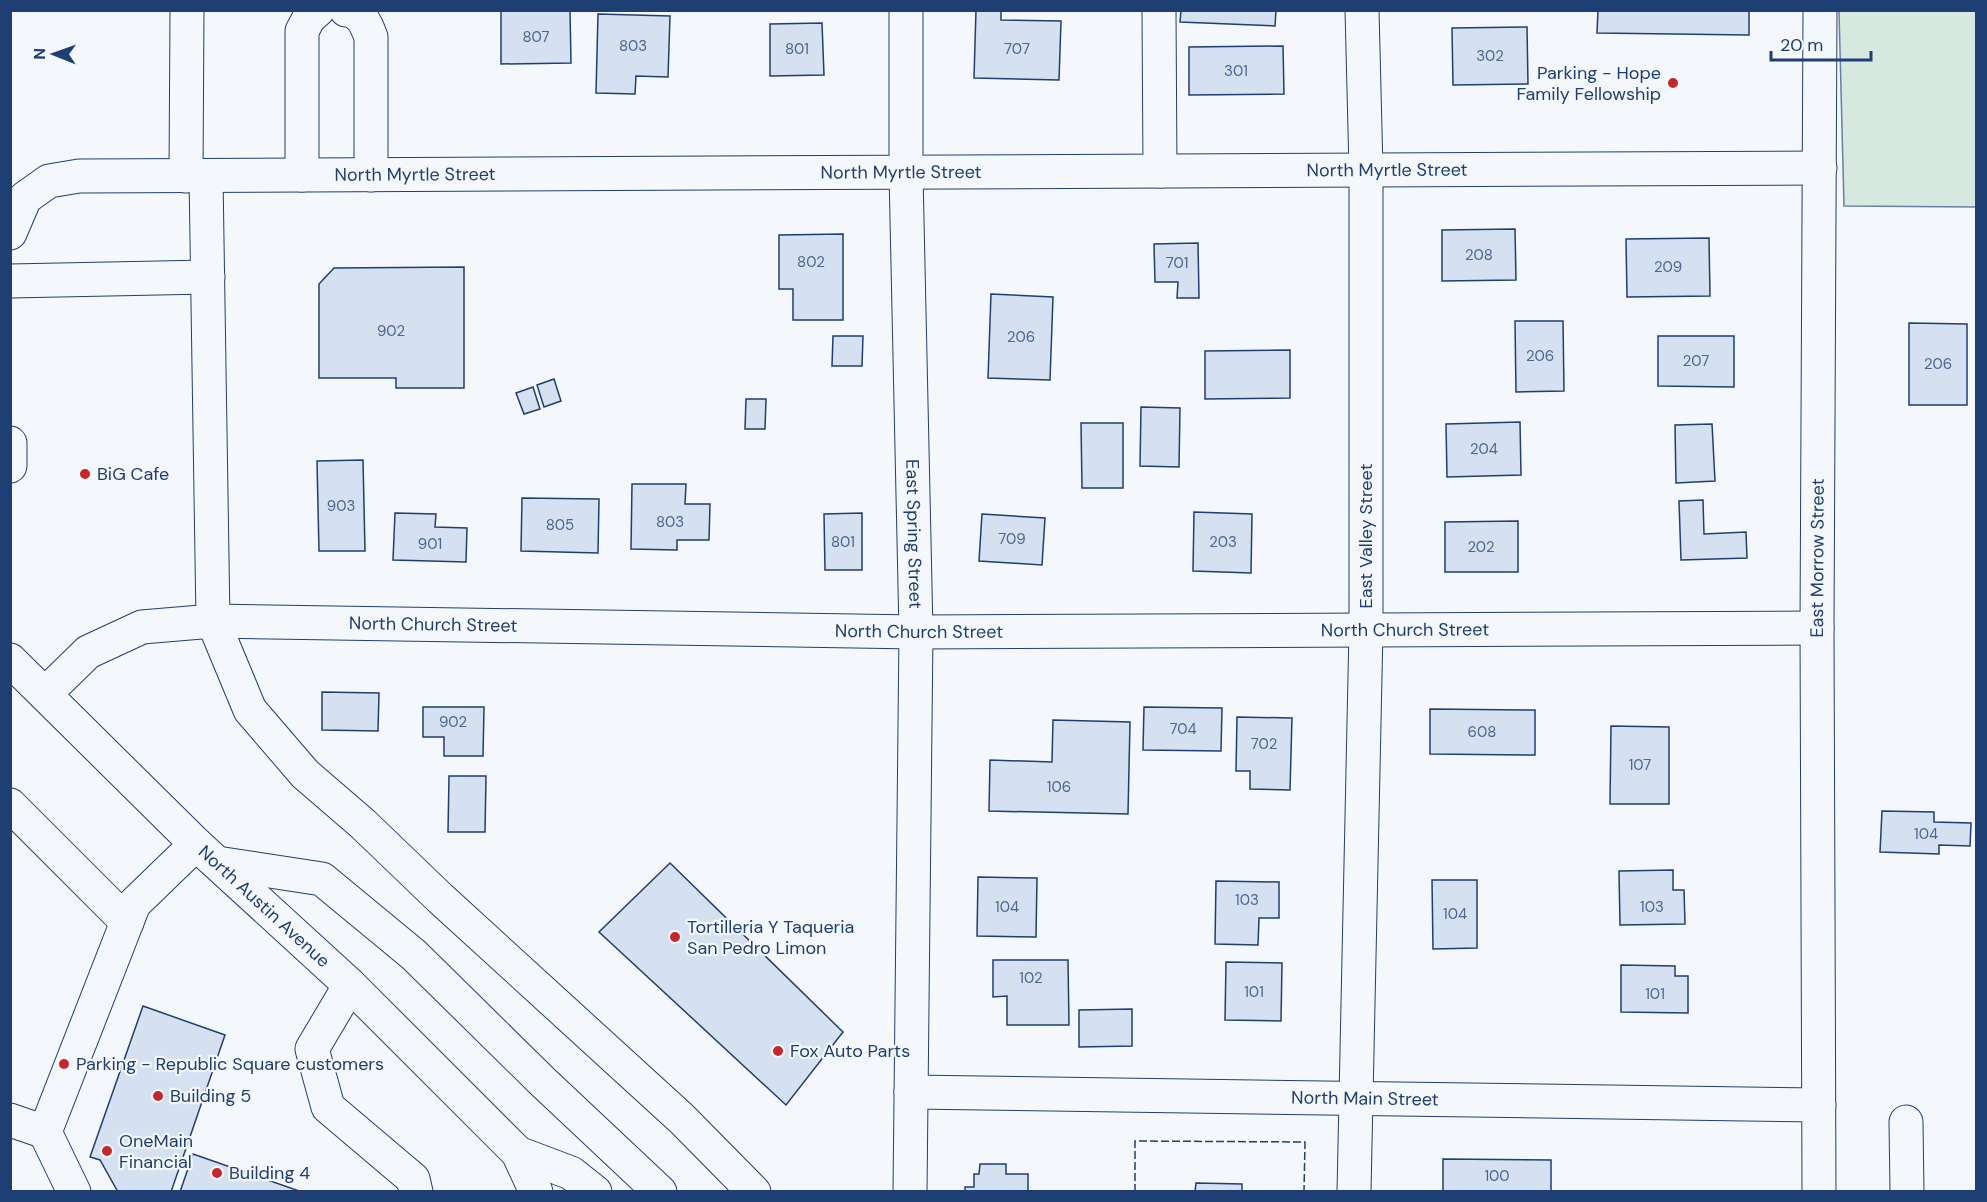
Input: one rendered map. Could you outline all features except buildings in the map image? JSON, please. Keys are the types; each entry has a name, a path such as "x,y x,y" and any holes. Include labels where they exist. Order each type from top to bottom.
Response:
{"street":[{"path":"187,10 196,176 208,277 213,621 250,710 305,774 363,824 440,898 682,1119 754,1191"},
{"path":"302,175 302,31 309,18 318,10"},
{"path":"345,10 352,11 364,21 372,37 371,175"},
{"name":"East Spring Street","path":"906,10 906,172 916,632 910,1191"},
{"path":"1160,10 1160,171"},
{"name":"East Valley Street","path":"1354,1191 1366,629 1365,170 1362,10"},
{"name":"East Morrow Street","path":"1819,1191 1817,628 1820,10"},
{"name":"North Myrtle Street","path":"10,233 25,198 49,181 79,176 1820,168"},
{"path":"10,280 208,277"},
{"path":"10,443 10,466"},
{"name":"North Church Street","path":"45,694 88,652 142,627 213,621 916,632 1817,628"},
{"name":"North Austin Avenue","path":"10,660 206,854 351,985 518,1154 575,1185"},
{"path":"10,806 127,922"},
{"path":"45,1132 134,904 206,854 322,879 414,955 542,1081 660,1191"},
{"path":"351,985 312,1048 328,1107 413,1179 416,1191"},
{"name":"North Main Street","path":"911,1092 1819,1105"},
{"path":"10,1120 45,1132 74,1191"},
{"path":"1906,1122 1907,1191"},
{"name":"North Austin Avenue","path":"518,1154 537,1191"}],"shaded area":[{"path":"1839,11 1976,11 1976,207 1844,206"}],"fence":[{"path":"1135,1192 1135,1141 1305,1142 1304,1192"}],"place":[{"name":"Parking - Hope Family Fellowship","path":"1673,83"},
{"name":"BiG Cafe","path":"85,474"},
{"name":"Tortilleria Y Taqueria San Pedro Limon","path":"675,937"},
{"name":"Fox Auto Parts","path":"778,1051"},
{"name":"Parking - Republic Square customers","path":"64,1064"},
{"name":"Building 5","path":"158,1096"},
{"name":"OneMain Financial","path":"107,1151"},
{"name":"Building 4","path":"217,1173"}]}
